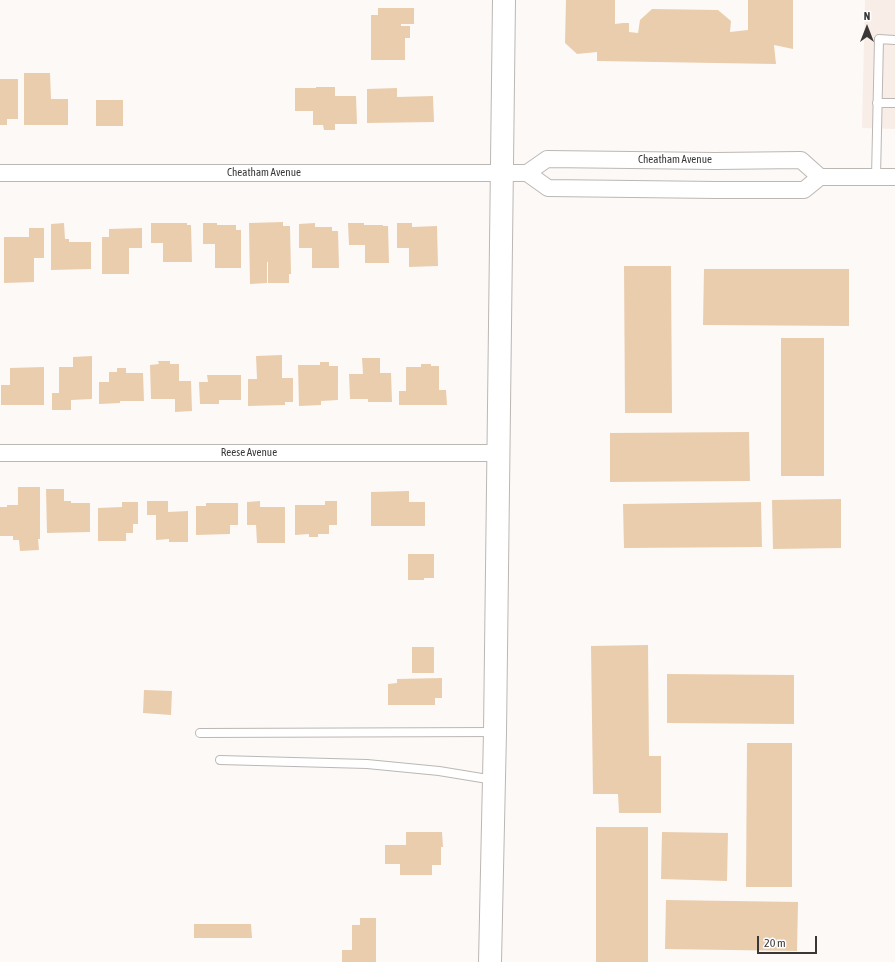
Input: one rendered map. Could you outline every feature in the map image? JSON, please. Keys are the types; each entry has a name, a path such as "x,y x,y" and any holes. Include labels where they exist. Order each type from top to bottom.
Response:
{"street":[{"path":"490,962 496,732 504,0"},
{"name":"Cheatham Avenue","path":"0,174 502,174 527,173 547,160 801,160 820,177"},
{"path":"527,173 548,188 804,190 820,177 895,177"},
{"name":"Reese Avenue","path":"0,453 498,453"}],"lane":[{"path":"876,177 879,39 895,40"},
{"path":"877,103 895,103"},
{"path":"200,733 496,732"},
{"path":"220,760 366,764 440,771 495,780"}],"shaded area":[{"path":"865,0 895,0 895,129 862,128"}],"building":[{"path":"566,0 615,0 615,24 629,23 629,32 638,33 640,20 652,9 718,10 731,21 730,32 748,30 748,0 793,0 793,49 774,45 776,64 597,61 597,52 577,54 565,43"},
{"path":"378,8 414,8 414,24 401,24 401,26 410,26 410,38 405,38 405,60 371,60 371,15 378,15"},
{"path":"24,73 50,73 51,99 68,99 68,125 24,125"},
{"path":"0,79 18,79 18,119 7,119 7,125 0,125"},
{"path":"335,87 335,96 356,96 357,124 335,124 335,130 324,130 323,125 313,125 313,111 295,111 295,88"},
{"path":"397,88 397,97 433,96 434,122 367,123 367,89"},
{"path":"96,100 123,100 123,126 96,126"},
{"path":"283,222 283,226 290,226 291,274 289,274 289,283 268,283 267,262 267,283 250,284 249,223"},
{"path":"64,223 65,239 69,239 69,242 91,242 91,269 51,270 51,224"},
{"path":"151,223 187,223 187,225 191,225 192,262 163,262 163,243 151,243"},
{"path":"203,223 236,225 236,230 241,230 241,268 215,268 215,244 203,244"},
{"path":"315,223 315,227 332,227 332,231 338,231 339,268 312,268 312,248 299,248 299,224"},
{"path":"348,223 388,226 389,263 365,263 365,245 349,245"},
{"path":"397,223 412,223 412,227 437,226 438,266 409,267 409,248 397,248"},
{"path":"29,228 44,228 44,258 34,258 34,282 4,283 4,237 29,237"},
{"path":"142,228 142,248 129,248 129,274 102,274 102,237 109,237 109,229"},
{"path":"624,266 671,266 672,413 625,413"},
{"path":"704,269 849,269 849,326 703,325"},
{"path":"781,338 824,338 824,476 781,476"},
{"path":"282,355 282,378 293,378 293,402 285,402 285,405 248,406 248,379 257,379 256,356"},
{"path":"92,356 92,399 71,400 71,410 52,410 52,393 59,393 59,367 73,367 73,357"},
{"path":"362,358 380,358 380,373 391,373 392,402 368,402 368,399 350,399 349,374 363,374"},
{"path":"158,361 170,361 170,364 179,364 179,381 191,381 192,411 175,412 175,399 151,399 150,365 159,364"},
{"path":"320,362 329,362 329,366 338,366 338,400 321,401 321,405 299,406 298,365 320,365"},
{"path":"421,364 439,366 439,390 446,390 447,405 399,405 399,391 406,391 406,367 421,367"},
{"path":"44,367 44,405 1,405 1,385 10,385 10,368"},
{"path":"117,368 126,368 126,373 143,373 144,401 120,401 120,403 99,404 99,382 109,382 109,372 117,372"},
{"path":"207,375 241,375 241,400 219,400 219,404 200,404 199,382 208,382"},
{"path":"749,432 750,481 610,482 610,433"},
{"path":"18,487 40,487 39,550 20,551 19,540 13,540 13,536 0,536 0,507 7,507 7,505 18,505"},
{"path":"46,489 64,489 64,501 71,501 71,503 90,503 90,532 47,533"},
{"path":"409,491 409,502 425,502 425,526 371,526 371,492"},
{"path":"841,499 841,548 773,549 772,500"},
{"path":"147,501 168,501 168,512 188,511 188,542 169,542 169,539 156,540 156,515 147,515"},
{"path":"260,501 260,507 285,507 285,543 257,543 256,525 247,525 247,502"},
{"path":"325,501 337,501 337,525 329,525 329,534 318,534 318,537 309,537 309,534 295,535 295,505 325,505"},
{"path":"122,502 138,502 138,524 133,524 133,533 126,533 126,541 98,541 98,508 122,507"},
{"path":"761,502 762,547 624,548 623,504"},
{"path":"206,503 238,503 238,525 230,525 230,534 196,535 196,506 206,506"},
{"path":"408,554 434,554 434,578 424,578 424,580 408,580"},
{"path":"648,645 649,756 661,756 661,813 619,813 618,794 593,794 591,646"},
{"path":"412,647 434,647 434,673 412,673"},
{"path":"667,674 794,675 794,724 667,723"},
{"path":"442,678 442,698 435,698 435,705 388,705 388,684 397,683 397,679"},
{"path":"144,690 172,691 171,715 143,713"},
{"path":"747,743 792,743 792,887 746,887"},
{"path":"596,827 648,827 648,962 596,962"},
{"path":"406,832 442,832 443,847 441,847 441,865 432,865 432,875 400,875 400,864 385,864 385,845 406,845"},
{"path":"662,832 728,833 727,881 661,879"},
{"path":"666,900 798,902 797,951 665,949"},
{"path":"360,918 376,918 376,962 342,962 342,950 352,950 352,925 360,925"},
{"path":"194,924 251,924 252,938 194,938"}]}
